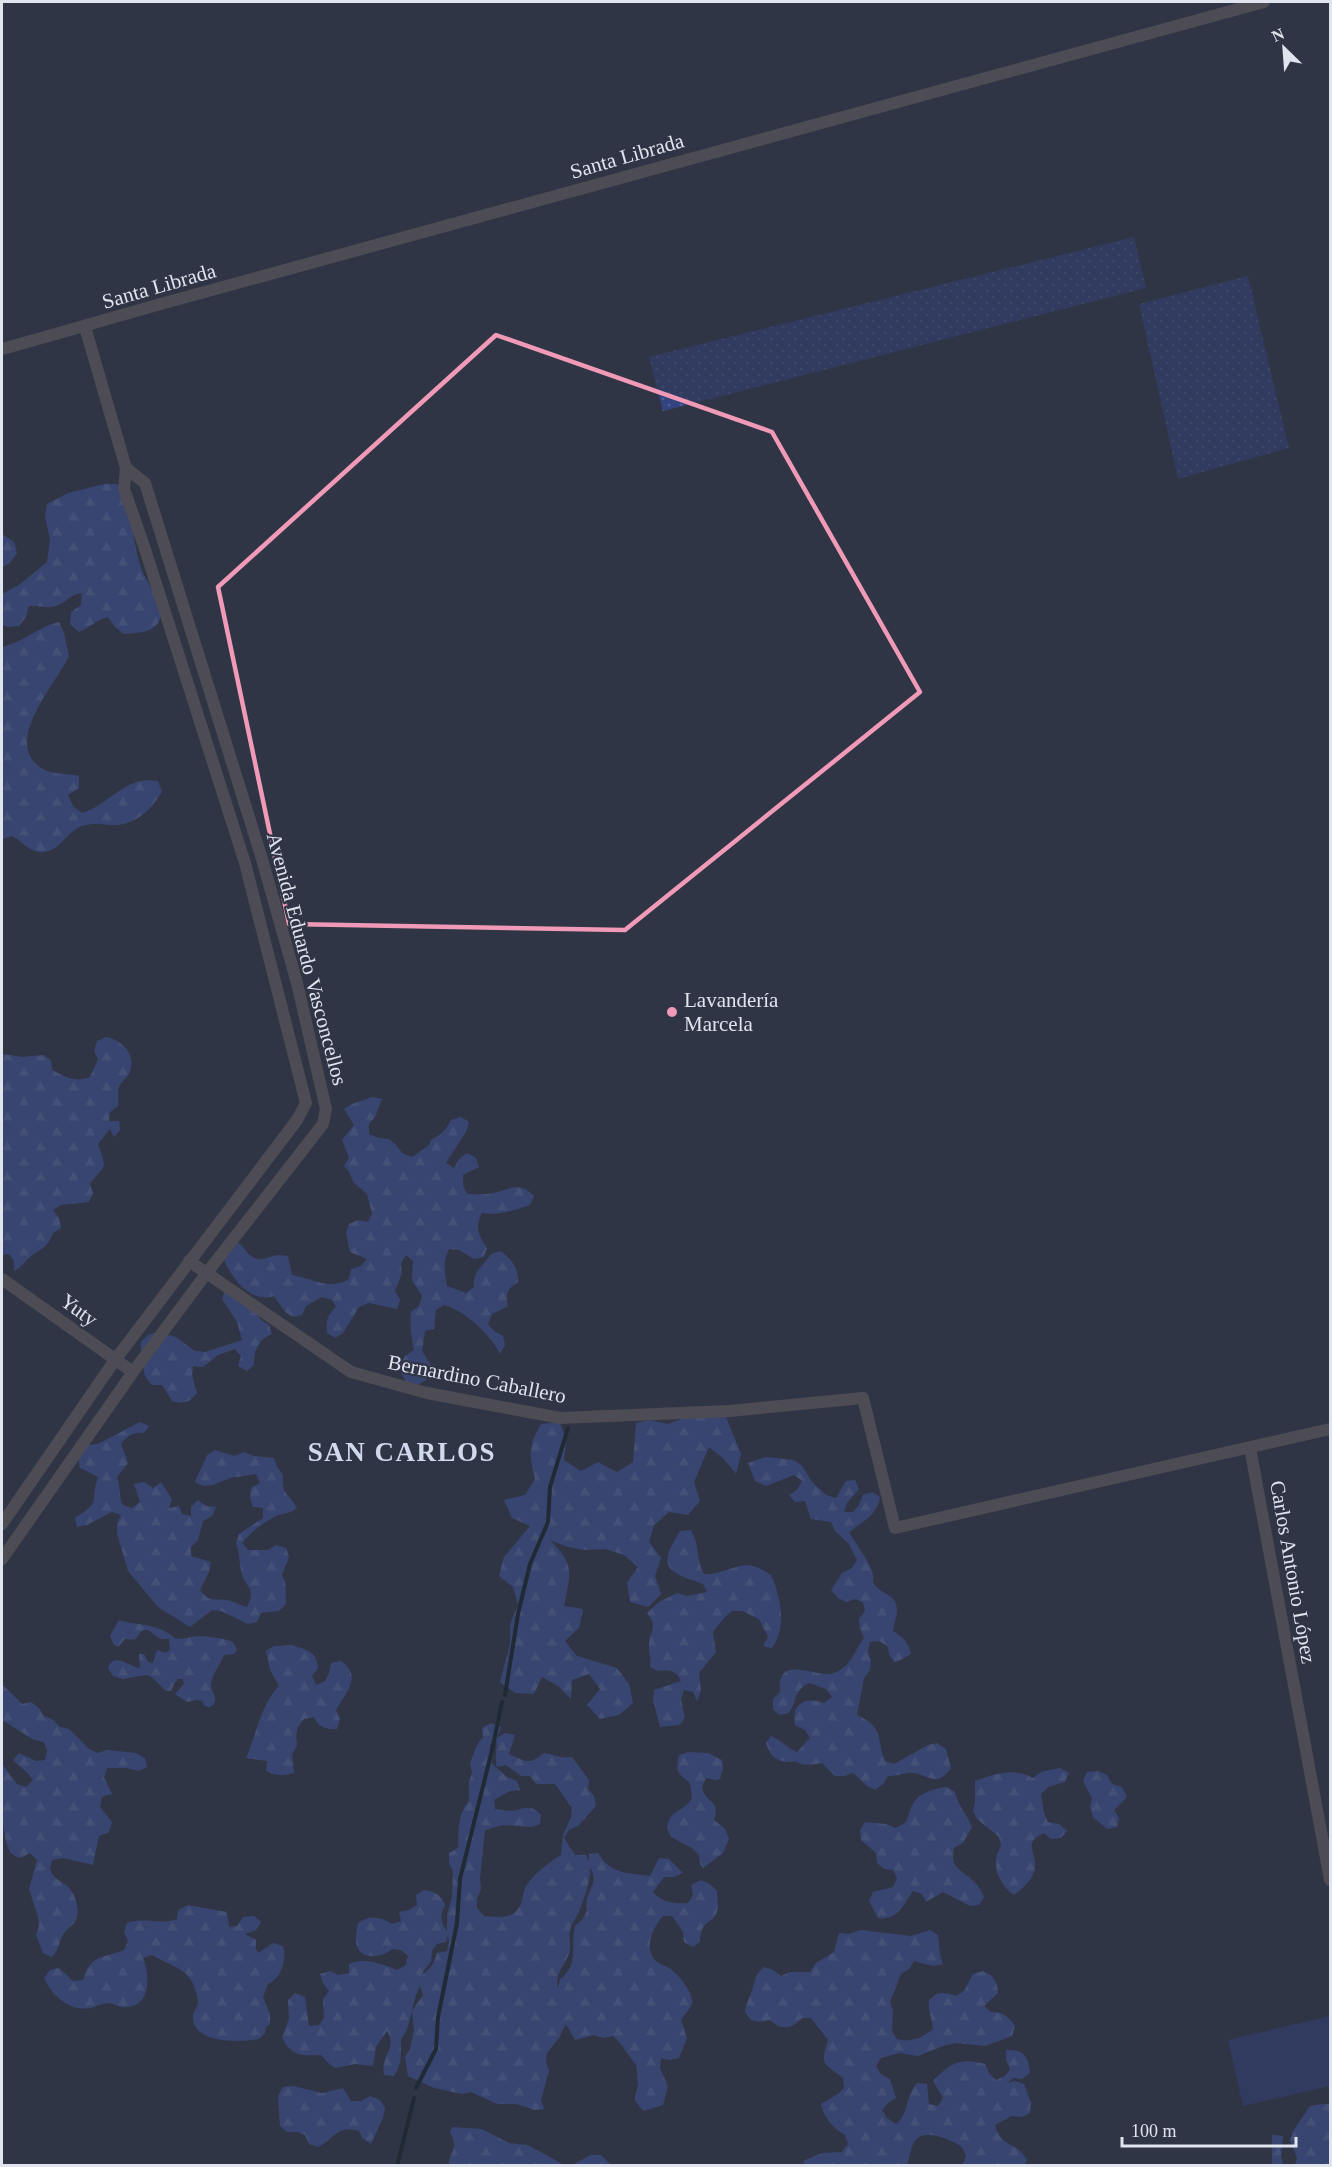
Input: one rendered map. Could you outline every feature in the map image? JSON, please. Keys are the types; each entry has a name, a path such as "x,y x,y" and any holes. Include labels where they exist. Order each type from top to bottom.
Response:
{"street":[{"name":"Santa Librada","path":"2,349 841,119 1064,55 1264,2"},
{"name":"Avenida Eduardo Vasconcellos","path":"2,1524 115,1360 297,1120 306,1103 245,863 148,556 124,489 126,468 85,327"},
{"name":"Avenida Eduardo Vasconcellos","path":"2,1559 133,1372 323,1124 326,1109 297,982 239,782 145,483 126,468"},
{"name":"Bernardino Caballero","path":"189,1261 351,1372 449,1397 560,1418 629,1417 729,1411 863,1398 895,1528 1250,1448"},
{"name":"Yuty","path":"2,1279 133,1372"},
{"path":"1250,1448 1330,1428"},
{"name":"Carlos Antonio López","path":"1250,1448 1330,1880"}],"highlighted area":[{"path":"496,335 772,432 920,692 625,930 289,924 218,587"}],"shaded area":[{"path":"1134,237 1146,288 663,411 649,357"},
{"path":"1248,276 1289,448 1178,479 1139,304"},
{"path":"1330,2016 1330,2086 1243,2106 1228,2040"}],"green space":[{"path":"104,484 116,484 128,499 141,568 158,601 160,610 160,619 156,626 147,631 124,634 108,617 79,632 70,624 71,612 81,605 82,593 52,607 29,606 26,617 19,626 2,625 2,594 19,585 47,562 50,539 45,516 47,504 68,493"},
{"path":"2,534 14,542 17,553 10,563 2,567"},
{"path":"59,622 69,656 44,697 29,730 27,745 31,758 47,771 79,776 79,788 68,795 73,806 82,813 136,782 158,781 162,792 152,806 134,820 119,825 82,826 55,848 39,852 12,836 2,839 2,648 43,627"},
{"path":"106,1037 122,1045 131,1059 129,1073 118,1089 118,1106 110,1112 109,1121 119,1121 120,1130 114,1137 110,1129 98,1144 104,1163 90,1184 93,1193 89,1202 61,1205 53,1210 59,1218 61,1228 53,1233 46,1245 14,1271 14,1261 9,1254 2,1255 2,1054 23,1057 43,1055 51,1060 52,1070 71,1078 85,1079 90,1077 98,1059 94,1051 97,1041"},
{"path":"372,1097 382,1099 375,1117 369,1124 369,1134 389,1139 402,1153 412,1157 443,1132 451,1120 461,1117 469,1122 466,1132 446,1163 454,1168 459,1159 467,1153 476,1158 479,1167 463,1175 463,1185 467,1194 487,1194 517,1187 534,1196 530,1205 512,1211 482,1213 478,1227 487,1248 484,1257 474,1259 459,1250 449,1249 445,1258 447,1286 466,1293 474,1287 476,1273 491,1254 500,1251 514,1264 518,1282 508,1292 508,1306 492,1314 488,1324 503,1336 505,1345 500,1354 491,1339 476,1324 460,1312 444,1305 436,1310 434,1329 425,1331 422,1351 432,1367 432,1376 416,1386 407,1383 400,1365 405,1356 414,1350 411,1312 419,1306 422,1296 412,1280 413,1261 406,1255 401,1263 402,1273 395,1291 400,1300 397,1309 369,1303 359,1307 343,1333 335,1338 327,1333 328,1318 336,1307 332,1300 322,1297 306,1306 302,1315 293,1317 285,1312 274,1296 265,1298 256,1296 241,1286 229,1270 221,1253 235,1241 254,1258 288,1256 292,1275 328,1284 349,1279 351,1269 361,1266 367,1259 350,1252 346,1233 349,1224 358,1220 368,1222 372,1213 367,1194 353,1182 344,1166 349,1158 342,1140 354,1125 344,1109"},
{"path":"225,1290 250,1304 261,1320 269,1325 272,1334 258,1346 254,1365 247,1371 238,1366 241,1356 235,1349 218,1355 203,1367 193,1366 192,1375 197,1393 186,1402 172,1401 162,1385 152,1385 146,1377 141,1342 148,1335 157,1332 176,1337 195,1351 205,1352 242,1340 237,1322 222,1299"},
{"path":"707,1409 726,1417 741,1454 736,1474 724,1459 709,1447 694,1482 700,1501 688,1515 669,1512 654,1525 649,1542 661,1558 655,1576 661,1594 648,1607 630,1602 627,1583 638,1567 624,1555 605,1549 584,1550 550,1540 564,1557 569,1570 564,1606 583,1609 579,1628 565,1641 577,1656 617,1668 629,1684 633,1703 619,1715 600,1719 587,1705 600,1689 589,1674 572,1680 571,1699 558,1686 542,1677 534,1694 515,1693 500,1682 510,1644 510,1624 518,1605 513,1587 499,1576 504,1557 530,1526 512,1518 504,1500 525,1495 535,1479 531,1451 541,1424 560,1422 566,1441 564,1460 581,1471 598,1462 617,1472 633,1462 636,1423 649,1420 668,1424"},
{"path":"140,1422 149,1426 144,1433 131,1435 121,1444 128,1463 117,1477 121,1502 132,1508 140,1502 134,1484 144,1482 153,1488 161,1482 172,1499 169,1508 179,1506 182,1514 191,1516 191,1507 198,1500 206,1506 216,1507 212,1516 203,1521 198,1540 191,1547 191,1556 211,1562 200,1590 206,1597 212,1599 229,1601 247,1607 251,1591 241,1571 236,1543 239,1534 263,1518 263,1508 253,1507 250,1498 251,1488 260,1483 256,1474 230,1478 213,1485 203,1486 195,1482 198,1475 207,1455 215,1450 234,1456 244,1452 254,1456 274,1458 283,1475 284,1490 297,1508 270,1519 242,1543 248,1550 268,1550 276,1545 286,1548 289,1557 282,1575 286,1586 286,1604 279,1611 261,1613 257,1622 248,1624 221,1611 212,1610 190,1627 158,1607 128,1571 117,1534 117,1524 121,1515 112,1512 87,1525 77,1527 75,1518 89,1508 94,1501 98,1477 80,1468 78,1459 88,1445 98,1444"},
{"path":"766,1457 794,1460 802,1466 812,1482 826,1495 836,1498 846,1481 855,1480 859,1489 847,1503 844,1512 853,1512 863,1495 872,1492 880,1497 873,1513 849,1532 869,1563 874,1584 895,1602 897,1613 893,1631 905,1640 911,1654 895,1663 887,1646 879,1641 870,1642 868,1652 871,1661 870,1670 864,1678 857,1715 866,1719 875,1728 885,1761 894,1764 928,1745 937,1743 946,1749 951,1768 940,1778 935,1779 914,1773 888,1776 875,1790 853,1773 835,1776 822,1763 806,1765 782,1761 770,1752 766,1743 771,1736 797,1752 810,1738 805,1730 795,1725 797,1707 805,1701 824,1703 832,1697 826,1689 809,1683 798,1692 789,1713 780,1715 773,1709 773,1699 780,1692 780,1680 784,1673 799,1670 826,1674 834,1673 845,1667 864,1638 859,1619 865,1611 863,1602 855,1599 846,1602 838,1598 831,1590 842,1573 852,1568 857,1560 849,1544 835,1531 831,1522 811,1519 805,1501 795,1502 789,1495 797,1490 802,1481 794,1475 766,1486 755,1481 748,1463"},
{"path":"691,1530 704,1574 748,1565 758,1567 771,1575 780,1602 780,1631 772,1648 763,1646 768,1637 759,1619 742,1611 732,1611 713,1632 716,1652 699,1673 701,1691 697,1701 693,1692 684,1690 681,1699 685,1718 679,1725 660,1727 653,1700 654,1690 681,1681 672,1672 658,1671 650,1667 649,1641 653,1626 647,1613 659,1602 677,1593 687,1596 707,1592 703,1584 673,1571 667,1561 680,1531"},
{"path":"119,1620 155,1627 176,1639 196,1636 233,1642 237,1650 234,1654 224,1655 212,1678 211,1686 215,1699 213,1705 205,1706 202,1701 197,1700 187,1702 175,1694 184,1684 183,1679 175,1682 171,1691 166,1691 147,1675 123,1679 113,1676 108,1668 114,1661 122,1661 140,1668 139,1654 144,1654 148,1662 153,1663 157,1650 166,1653 170,1649 169,1639 160,1639 148,1630 143,1630 133,1640 125,1639 118,1647 114,1645 110,1636"},
{"path":"292,1645 310,1652 316,1658 318,1668 312,1676 316,1685 325,1681 331,1663 341,1661 348,1667 352,1678 348,1691 336,1710 340,1719 337,1729 323,1727 314,1717 304,1719 298,1727 297,1746 292,1754 294,1773 280,1775 266,1771 267,1761 246,1758 267,1702 279,1686 270,1670 266,1651 274,1646"},
{"path":"2,1684 22,1704 31,1702 44,1716 53,1720 60,1727 69,1729 89,1749 98,1753 107,1750 136,1753 145,1758 147,1767 138,1771 127,1768 107,1768 104,1777 112,1794 102,1797 100,1807 112,1822 109,1832 99,1836 93,1865 63,1858 52,1860 51,1872 73,1893 78,1913 75,1922 63,1935 52,1957 43,1953 36,1935 39,1926 38,1917 29,1889 37,1860 30,1853 21,1858 16,1856 8,1847 3,1825 2,1798 2,1764 17,1784 26,1787 33,1780 13,1760 19,1753 36,1761 45,1760 47,1751 44,1742 34,1740 2,1720"},
{"path":"491,1723 501,1727 497,1738 505,1733 515,1735 509,1754 523,1760 534,1760 543,1753 572,1757 589,1780 588,1789 594,1796 596,1806 578,1826 569,1830 564,1838 575,1855 586,1855 589,1862 589,1854 598,1853 614,1869 650,1876 659,1858 669,1859 683,1873 674,1877 664,1877 653,1892 669,1902 688,1903 693,1895 691,1885 701,1880 710,1884 717,1891 717,1912 702,1929 700,1942 693,1947 684,1942 683,1932 672,1916 663,1916 651,1936 650,1948 654,1959 677,1975 692,2000 691,2006 681,2020 687,2038 679,2058 670,2060 661,2058 660,2068 668,2086 663,2105 644,2111 637,2104 635,2099 638,2085 636,2065 613,2036 603,2038 594,2035 575,2040 566,2024 559,2038 547,2053 546,2062 549,2071 541,2100 544,2109 535,2110 516,2104 497,2104 471,2092 462,2094 434,2088 408,2076 405,2057 410,2049 414,2030 412,2011 423,1995 420,1986 415,1999 405,2034 401,2039 400,2063 394,2076 384,2075 384,2062 391,2043 387,2031 376,2047 373,2066 355,2064 335,2068 321,2055 297,2054 289,2048 282,2037 289,2019 288,2000 295,1993 305,1997 309,2026 319,2025 324,2018 323,1999 329,1991 320,1974 330,1971 338,1975 349,1973 349,1964 361,1961 397,1970 406,1965 408,1956 401,1950 392,1949 377,1956 361,1953 356,1943 356,1936 358,1923 362,1920 379,1918 392,1924 401,1921 399,1912 417,1905 416,1895 424,1890 442,1898 445,1905 442,1919 447,1931 453,1872 449,1863 449,1853 458,1848 462,1812 469,1801 469,1782 472,1773 470,1763 483,1737 482,1728","holes":["496,1738 497,1767 506,1765 521,1776 530,1776 536,1784 555,1784 572,1808 571,1817 563,1835 561,1855 551,1861 530,1881 525,1888 518,1909 510,1915 500,1917 484,1916 477,1908 477,1898 481,1889 485,1830 503,1825 531,1827 540,1824 541,1815 530,1808 512,1811 495,1809 494,1800 510,1791 520,1790 517,1781 507,1777 492,1764 490,1745","590,1867 594,1879 587,1898 587,1910 583,1919 575,1926 572,1961 560,1979 558,1988 557,1978 570,1950 570,1930 584,1899","448,1935 447,1951 437,1953 432,1966 421,1975 431,1961 432,1951 437,1944 446,1942"]},
{"path":"688,1752 708,1753 722,1760 723,1769 720,1779 706,1778 702,1787 716,1809 714,1820 725,1829 729,1839 723,1853 703,1868 699,1855 692,1848 671,1837 667,1828 671,1817 692,1798 690,1783 680,1774 677,1766 679,1755"},
{"path":"1060,1768 1069,1773 1065,1782 1048,1787 1041,1794 1048,1822 1059,1824 1067,1831 1061,1838 1051,1839 1044,1833 1034,1840 1032,1847 1035,1869 1025,1886 1014,1895 997,1873 996,1859 1001,1846 999,1837 977,1819 973,1811 975,1781 1011,1772 1033,1778 1041,1772"},
{"path":"1098,1771 1107,1775 1112,1784 1122,1787 1127,1797 1114,1810 1119,1818 1117,1827 1107,1829 1093,1817 1090,1807 1092,1798 1083,1781 1087,1772"},
{"path":"946,1787 955,1792 972,1827 963,1843 954,1848 953,1860 960,1870 976,1884 984,1897 979,1905 970,1906 943,1892 926,1902 922,1894 913,1891 903,1907 895,1914 891,1917 878,1918 869,1901 873,1892 893,1887 897,1878 893,1870 884,1869 877,1863 876,1853 861,1840 860,1830 865,1822 886,1824 895,1828 900,1826 906,1821 918,1798 931,1790"},
{"path":"188,1905 227,1912 229,1927 237,1926 243,1917 254,1916 261,1922 256,1930 245,1934 256,1940 258,1953 273,1943 283,1946 282,1968 277,1977 268,1984 263,1997 270,2014 270,2024 259,2039 230,2041 208,2037 200,2032 195,2025 193,2015 198,2002 191,1980 178,1968 152,1955 143,1958 147,1972 147,1988 141,2001 135,2005 124,2007 109,2003 91,2008 76,2008 63,2001 47,1985 44,1978 50,1970 59,1968 73,1981 83,1980 86,1971 94,1961 124,1950 128,1941 124,1932 127,1923 171,1921 177,1919 178,1910"},
{"path":"861,1930 911,1936 930,1930 938,1935 943,1964 933,1966 914,1961 909,1969 901,1974 890,2002 893,2011 892,2031 897,2039 916,2039 933,2029 929,2000 941,1993 956,1996 964,1991 973,1974 983,1971 994,1979 998,1993 984,2006 991,2012 1005,2015 1015,2026 1012,2036 985,2046 956,2043 918,2056 900,2053 881,2058 876,2066 881,2074 890,2079 896,2098 882,2110 887,2118 896,2124 900,2120 917,2083 927,2084 929,2104 938,2106 943,2098 933,2081 950,2066 969,2061 985,2064 989,2073 996,2080 1005,2076 1010,2069 1006,2060 1006,2050 1021,2052 1028,2062 1030,2073 1022,2079 1013,2078 1007,2083 1015,2081 1024,2084 1031,2103 1030,2113 1022,2117 1012,2116 995,2125 1001,2138 1023,2154 1027,2160 1024,2165 963,2165 966,2156 962,2147 945,2138 924,2135 914,2142 907,2165 805,2165 803,2161 822,2153 842,2152 848,2144 845,2135 827,2118 821,2104 844,2088 843,2078 825,2064 824,2055 828,2040 811,2018 802,2018 790,2026 782,2027 770,2020 760,2022 751,2020 745,2012 746,2007 756,1976 764,1967 781,1976 790,1972 810,1972 816,1963 834,1952 839,1933 849,1934"},
{"path":"293,2086 322,2093 343,2088 351,2101 361,2101 370,2096 380,2100 385,2108 383,2118 371,2144 363,2139 359,2131 340,2131 318,2147 309,2144 305,2135 287,2132 280,2126 278,2096 283,2087"},
{"path":"1330,2104 1330,2165 1295,2165 1297,2158 1290,2140 1293,2131 1310,2106"},
{"path":"452,2127 482,2129 509,2143 528,2145 564,2165 449,2165 454,2147 450,2132"},
{"path":"1272,2135 1283,2136 1281,2156 1283,2164 1287,2165 1272,2165"},
{"path":"591,2155 601,2155 611,2165 564,2165 574,2164"}],"waterway":[{"path":"505,1695 518,1614 530,1564 548,1522 550,1487 568,1428"},
{"path":"416,2088 436,2049 438,2017 457,1923 460,1879 502,1702"},
{"path":"397,2166 414,2098"}],"place":[{"name":"Lavandería Marcela","path":"672,1012"}],"district":[{"name":"SAN CARLOS","path":"402,1452"}]}
